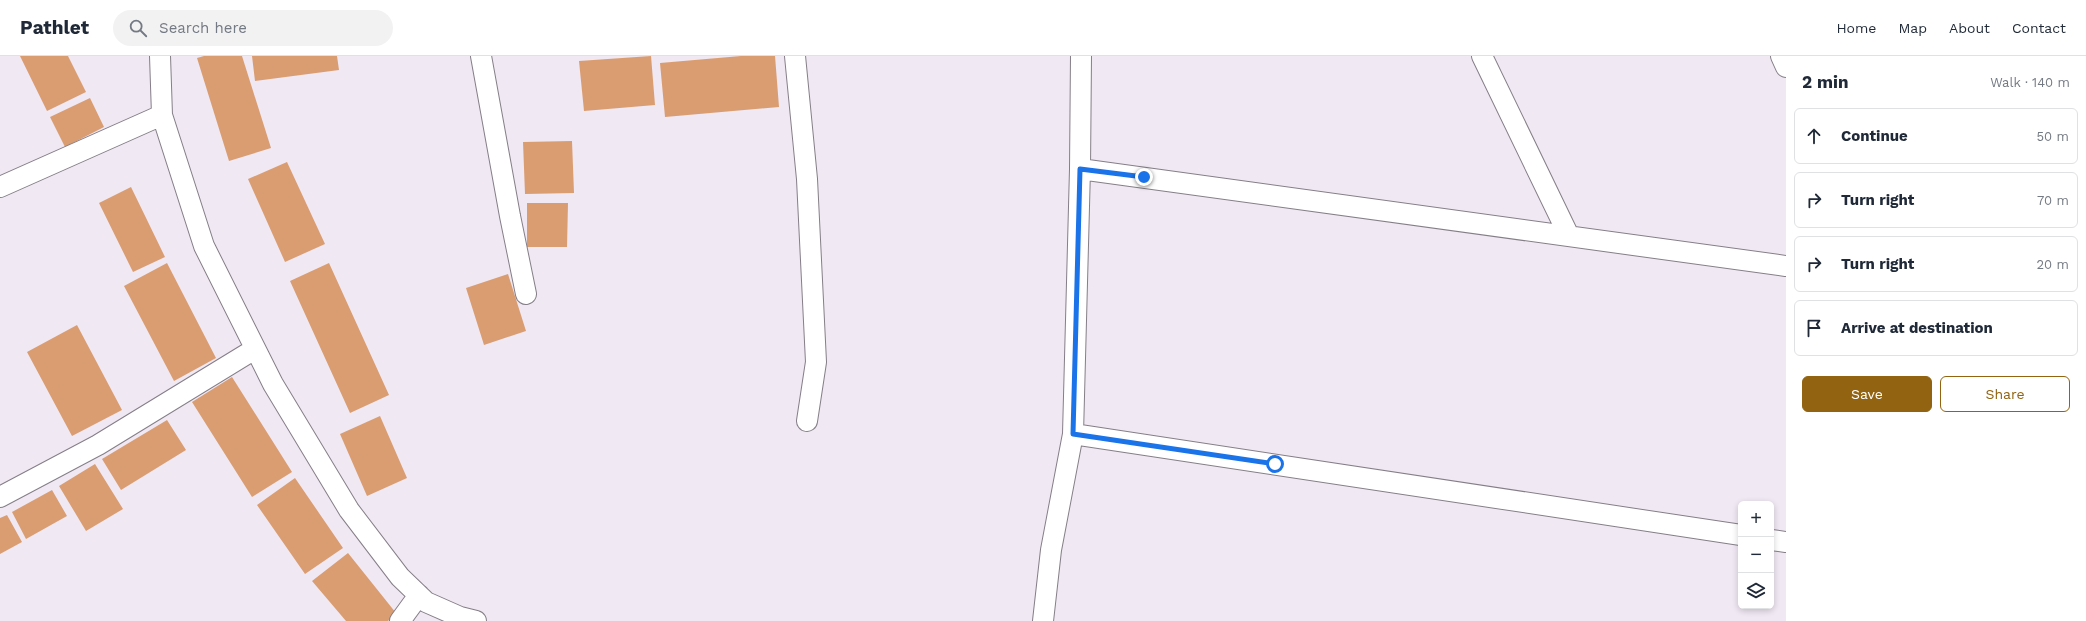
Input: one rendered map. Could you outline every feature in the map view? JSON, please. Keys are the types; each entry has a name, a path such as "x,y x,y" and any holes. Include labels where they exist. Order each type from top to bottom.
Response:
{"street":[{"path":"160,56 162,115 204,246 273,384 348,510 400,577 426,602 460,617 476,621"},
{"path":"481,56 510,216 526,294"},
{"path":"796,56 807,180 816,362 807,421"},
{"path":"1043,621 1051,550 1073,434 1080,169 1080,56"},
{"path":"1482,56 1569,236"},
{"path":"1781,56 1786,67"},
{"path":"0,187 162,115"},
{"path":"1080,169 1786,266"},
{"path":"0,497 98,445 255,349"},
{"path":"1073,434 1738,535"},
{"path":"1774,540 1786,542"},
{"path":"400,621 419,595"}],"building":[{"path":"20,56 68,56 86,92 47,111"},
{"path":"204,56 242,56 271,148 229,161 197,58"},
{"path":"252,56 337,56 339,70 255,81"},
{"path":"651,56 655,105 584,111 579,61"},
{"path":"741,56 775,56 779,107 665,117 660,63"},
{"path":"90,98 104,127 65,147 50,117"},
{"path":"572,141 574,193 525,194 523,142"},
{"path":"287,162 325,244 285,262 248,179"},
{"path":"131,187 165,257 133,272 99,203"},
{"path":"527,203 568,203 567,247 527,247"},
{"path":"167,263 216,358 174,381 124,286"},
{"path":"329,263 389,395 350,413 290,281"},
{"path":"508,274 526,331 484,345 466,288"},
{"path":"77,325 122,410 72,436 27,352"},
{"path":"232,377 292,472 252,497 192,402"},
{"path":"380,416 407,478 367,496 340,434"},
{"path":"167,420 186,450 121,490 102,459"},
{"path":"95,464 123,509 86,531 59,486"},
{"path":"295,478 343,548 305,574 257,505"},
{"path":"52,490 67,516 26,539 12,512"},
{"path":"7,515 22,542 0,554 0,518"},
{"path":"348,553 396,613 388,621 346,621 312,581"}],"route":[{"path":"1144,177 1080,169 1073,434 1275,464"}]}
